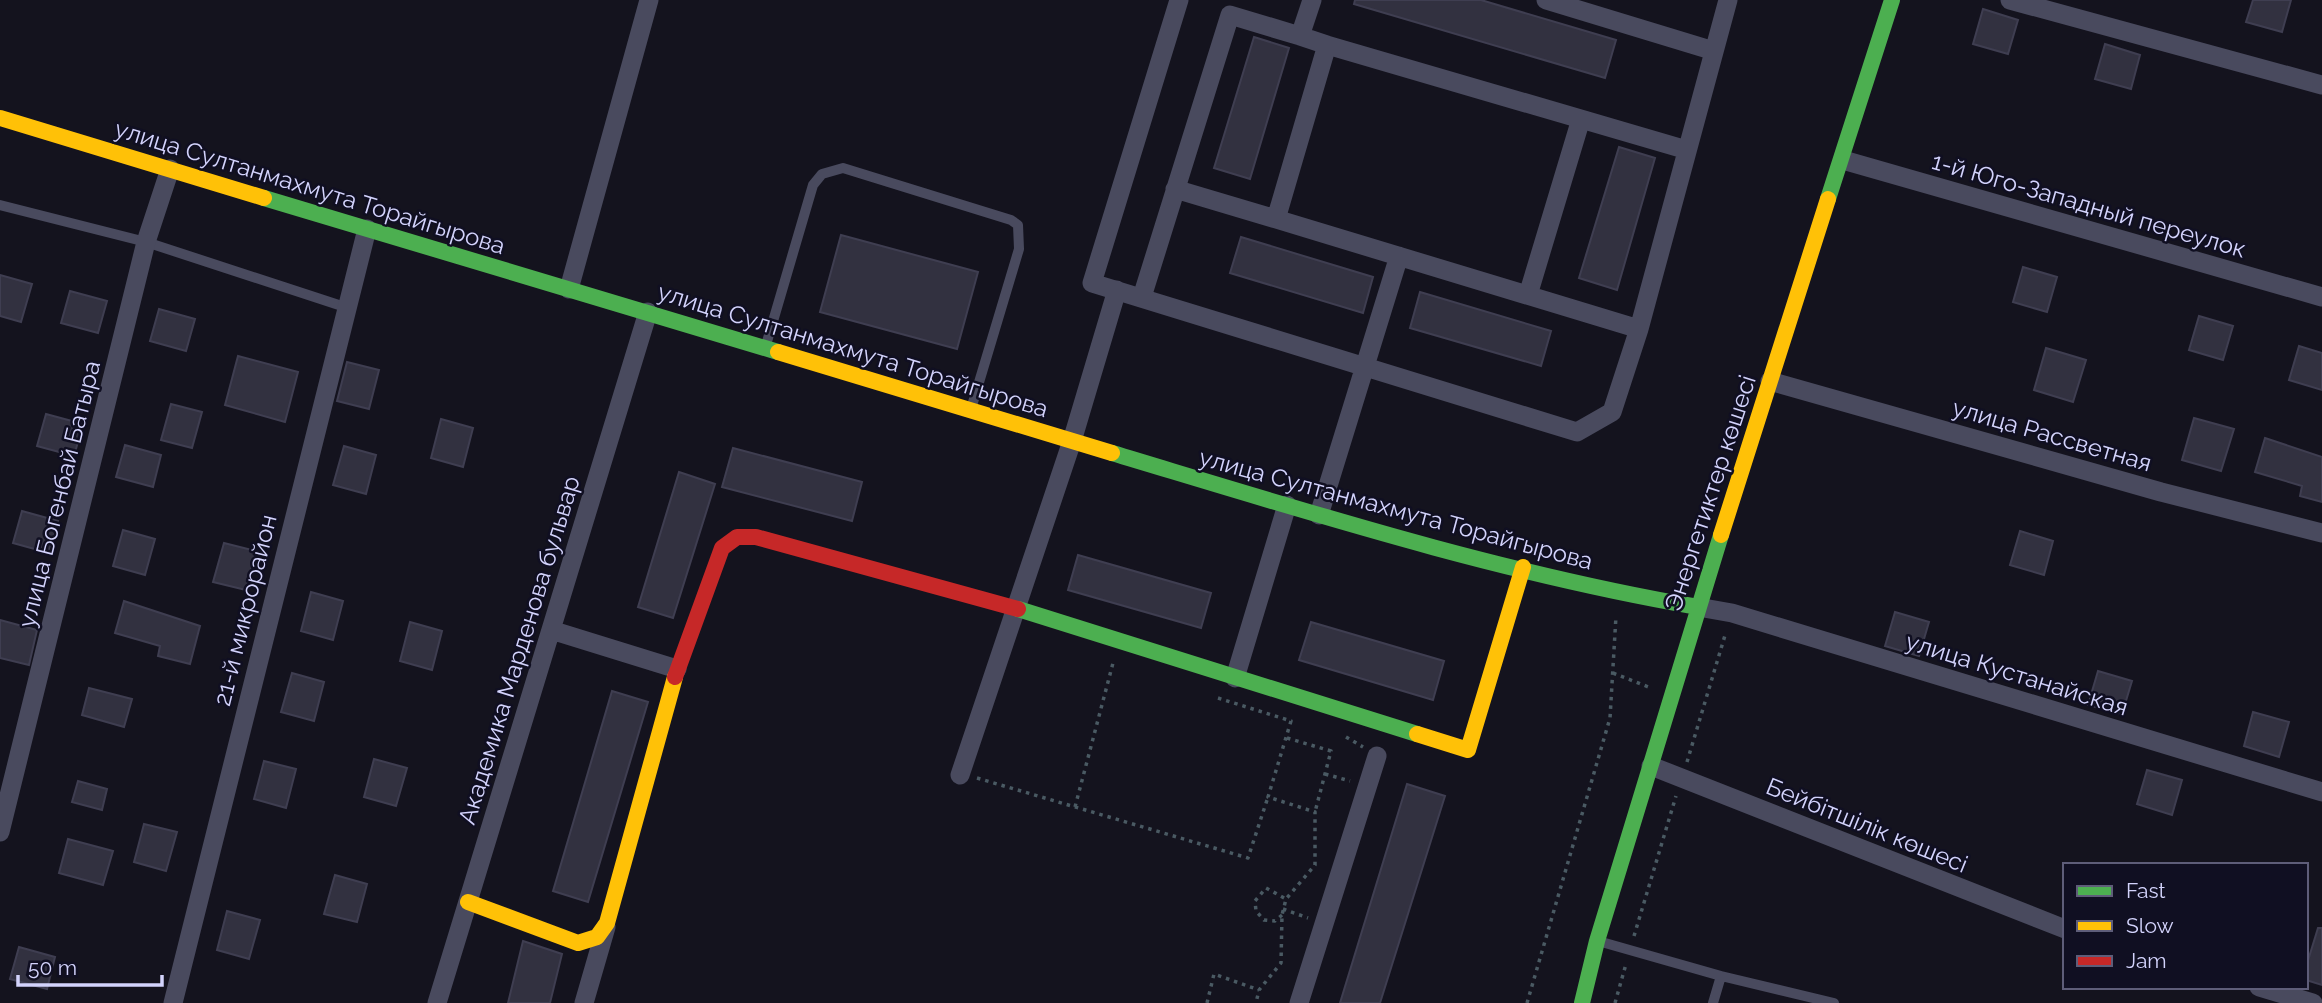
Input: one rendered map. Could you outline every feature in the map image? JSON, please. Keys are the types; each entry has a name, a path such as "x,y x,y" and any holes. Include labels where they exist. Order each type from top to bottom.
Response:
{"main road":[{"name":"Энергетиктер көшесі","path":"1582,1003 1597,941 1698,607 1892,0"},
{"name":"улица Султанмахмута Торайгырова","path":"0,118 1319,515 1617,593 1698,607"},
{"path":"468,902 578,943 597,937 607,923 677,669 722,548 737,537 756,537 1015,609 1468,750 1523,567"}],"street":[{"path":"569,289 649,0"},
{"path":"1179,0 1091,284 1142,296 1577,432 1612,412 1639,329 1728,0"},
{"path":"1300,36 1311,0"},
{"path":"1546,0 1714,51"},
{"path":"2010,0 2322,85"},
{"path":"1142,296 1232,8 1327,45 1687,150"},
{"path":"1276,219 1327,45"},
{"path":"1528,295 1581,119"},
{"name":"1-й Юго-Западный переулок","path":"1843,160 2322,297"},
{"name":"улица Богенбай Батыра","path":"0,832 146,242 170,169"},
{"path":"1175,189 1639,329"},
{"name":"21-й микрорайон","path":"173,1003 367,229"},
{"path":"1319,515 1399,256"},
{"path":"967,776 1015,609 1072,441 1117,290"},
{"name":"Академика Марденова бульвар","path":"438,1003 648,312"},
{"name":"улица Рассветная","path":"1770,381 2161,492 2322,533"},
{"path":"1236,678 1287,505"},
{"name":"улица Кустанайская","path":"1698,607 1732,613 2322,792"},
{"path":"551,630 677,669"},
{"path":"1299,1003 1377,756"},
{"name":"Бейбітшілік көшесі","path":"1651,766 2063,928"},
{"path":"584,1003 607,923"},
{"path":"2266,989 2313,1003"}],"lane":[{"path":"765,347 813,185 822,174 843,167 1011,220 1018,225 1019,249 970,410"},
{"path":"0,205 146,242 348,308"},
{"path":"1597,941 1834,1003"},
{"path":"1713,1003 1721,975"}],"path":[{"path":"1527,1003 1610,718 1617,593"},
{"path":"1615,1003 1732,613"},
{"path":"1075,807 1119,640"},
{"path":"1100,661 1125,668"},
{"path":"967,776 1248,858 1292,721 1215,697"},
{"path":"1343,735 1377,756"},
{"path":"1256,1003 1259,990 1282,963 1282,915 1286,899 1315,865 1315,812 1331,751 1286,738"},
{"path":"1325,774 1368,787"},
{"path":"1268,796 1315,812"},
{"path":"1282,915 1275,921 1264,920 1256,911 1255,901 1266,888 1286,899"},
{"path":"1283,909 1324,924"},
{"path":"1207,1003 1214,974 1259,990"}],"building":[{"path":"1355,0 1481,0 1616,40 1605,78 1354,4"},
{"path":"2253,0 2291,0 2282,32 2246,22"},
{"path":"1983,9 2018,20 2008,54 1973,44"},
{"path":"1254,37 1289,48 1250,179 1214,168"},
{"path":"2105,44 2140,55 2131,89 2095,79"},
{"path":"1619,147 1655,158 1617,290 1579,278"},
{"path":"841,235 978,272 957,349 820,312"},
{"path":"1241,237 1373,277 1363,313 1230,273"},
{"path":"2023,267 2057,277 2047,312 2013,302"},
{"path":"0,275 32,284 21,322 0,316"},
{"path":"70,291 107,301 98,333 61,323"},
{"path":"1420,292 1551,331 1541,366 1410,328"},
{"path":"159,309 195,319 186,351 150,341"},
{"path":"2199,316 2233,326 2223,360 2189,350"},
{"path":"2299,346 2322,353 2322,390 2289,380"},
{"path":"2046,348 2086,360 2073,402 2034,390"},
{"path":"238,356 298,372 285,422 225,405"},
{"path":"347,362 379,370 369,409 337,401"},
{"path":"171,404 202,412 192,448 161,440"},
{"path":"46,414 83,424 74,456 37,446"},
{"path":"2194,418 2234,429 2221,471 2182,460"},
{"path":"441,419 473,428 463,467 431,458"},
{"path":"2265,438 2322,457 2322,502 2300,496 2302,486 2255,472"},
{"path":"125,445 161,455 153,487 116,477"},
{"path":"344,446 376,455 366,494 333,485"},
{"path":"733,448 862,482 852,521 722,487"},
{"path":"679,472 715,484 673,618 638,607"},
{"path":"22,511 58,521 49,553 13,543"},
{"path":"123,530 155,539 145,575 113,566"},
{"path":"2020,531 2053,541 2044,575 2010,565"},
{"path":"224,543 256,551 246,590 213,582"},
{"path":"1078,555 1211,593 1201,628 1068,590"},
{"path":"311,592 343,601 333,640 301,631"},
{"path":"124,601 200,626 190,664 158,656 160,646 115,633"},
{"path":"1895,612 1929,622 1919,656 1885,646"},
{"path":"0,620 37,630 29,665 0,658"},
{"path":"410,622 442,631 432,670 400,661"},
{"path":"1311,622 1444,661 1433,700 1299,660"},
{"path":"2098,671 2132,681 2122,714 2088,705"},
{"path":"292,673 324,682 314,721 281,712"},
{"path":"89,688 132,699 124,727 82,715"},
{"path":"612,691 648,702 588,902 553,891"},
{"path":"2253,712 2289,722 2279,757 2244,746"},
{"path":"374,759 407,768 396,806 364,797"},
{"path":"264,761 296,769 286,808 254,799"},
{"path":"2147,770 2182,780 2172,815 2137,804"},
{"path":"78,781 107,789 102,810 72,802"},
{"path":"1407,784 1445,796 1380,1003 1340,1003"},
{"path":"144,824 177,832 166,871 134,862"},
{"path":"68,839 113,851 103,885 59,873"},
{"path":"335,875 367,884 357,922 324,914"},
{"path":"227,911 260,920 249,959 217,950"},
{"path":"2318,928 2322,928 2322,985 2308,981 2308,960"},
{"path":"523,941 562,954 550,1003 508,1003"},
{"path":"19,947 55,957 47,989 10,979"}],"traffic: fast":[{"path":"1828,199 1892,0"},
{"path":"264,198 778,352"},
{"path":"1112,453 1476,559 1698,607"},
{"path":"1582,1003 1597,941 1721,535"},
{"path":"1018,609 1417,734"}],"traffic: slow":[{"path":"0,118 264,198"},
{"path":"1721,535 1828,199"},
{"path":"778,352 1112,453"},
{"path":"1417,734 1468,750 1523,567"},
{"path":"468,902 578,943 597,937 607,923 675,677"}],"traffic: jam":[{"path":"675,677 722,548 737,537 756,537 1018,609"}]}
